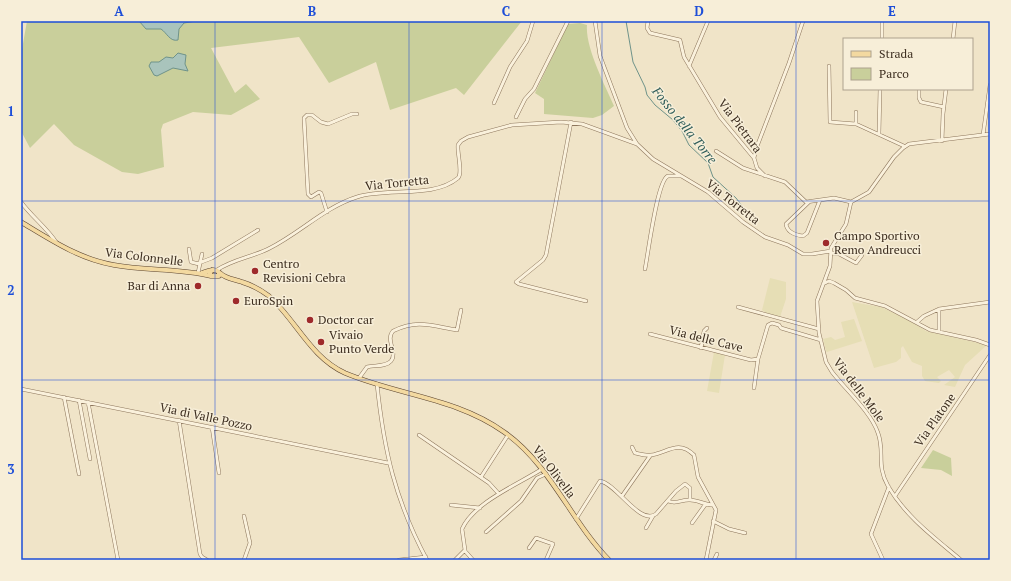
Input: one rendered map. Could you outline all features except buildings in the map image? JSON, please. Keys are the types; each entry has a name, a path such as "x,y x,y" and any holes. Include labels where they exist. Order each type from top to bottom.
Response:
{"main road":[{"name":"Via Colonnelle","path":"21,222 57,244 88,258 112,265 200,273 218,273 251,285 265,294 280,308 319,355 336,368 377,384"},
{"name":"Via Colonnelle","path":"200,273 211,276 218,273"},
{"path":"211,276 210,273 218,273"},
{"name":"Via Olivella","path":"377,384 468,412 508,435 527,451 542,469 589,538 609,560"}],"street":[{"path":"494,103 510,66 527,41 533,21"},
{"path":"516,117 525,99 534,89 568,21"},
{"path":"595,21 600,56 627,128 637,144"},
{"name":"Via Pietrara","path":"648,21 647,28 650,33 680,39 683,54 689,66 724,124 754,158 757,166 765,176"},
{"path":"689,66 708,21"},
{"path":"754,158 755,150 789,64 803,21"},
{"path":"882,21 882,38"},
{"path":"953,38 955,21"},
{"path":"829,66 829,120 832,122 856,124 879,133 904,146 990,134"},
{"path":"983,135 990,85"},
{"path":"879,133 880,90"},
{"path":"919,90 919,99 922,102 944,107"},
{"path":"942,141 946,90"},
{"path":"856,112 856,124"},
{"path":"327,212 321,193 318,192 310,197 308,194 304,118 307,115 312,115 321,122 328,124 352,114 357,114"},
{"path":"571,122 546,255 542,261 516,282 586,301"},
{"name":"Via Torretta","path":"218,273 228,263 274,246 327,212 361,195 430,189 456,179 460,174 458,146 461,141 468,137 515,124 571,122 599,130 637,144 653,159 708,192 743,222 765,237 788,245 803,254 831,252"},
{"path":"820,200 807,234 802,236 792,233 786,224 809,202 820,200 834,198 850,202 869,192 904,146"},
{"path":"716,151 743,168 785,182 804,200 809,202"},
{"path":"645,269 662,180 668,176 681,176"},
{"path":"21,202 32,216 47,229 57,244"},
{"name":"Via delle Mole","path":"850,202 846,223 831,252 830,264 817,301 818,329 828,367 876,428 880,439 881,468 889,487 895,496 928,534 961,560"},
{"path":"189,249 191,262 199,264 212,258 258,230"},
{"path":"831,252 839,254 856,263 862,255"},
{"path":"200,273 199,264 202,254"},
{"path":"823,284 832,282 857,299 882,305 928,329 976,340 990,345"},
{"path":"917,322 924,316 939,309 990,302"},
{"path":"738,307 818,329"},
{"path":"939,309 939,332"},
{"path":"359,378 367,367 386,364 392,360 393,355 390,337 393,331 418,324 434,325 457,330 461,310"},
{"path":"754,388 758,359 765,330 770,323 779,325 781,328 821,340"},
{"path":"701,348 704,331 707,328"},
{"name":"Via delle Cave","path":"650,334 751,360 758,359"},
{"name":"Via Platone","path":"895,496 990,355"},
{"path":"377,384 381,422 388,462 403,509 426,559 399,560"},
{"name":"Via di Valle Pozzo","path":"21,389 388,462"},
{"path":"64,397 78,474"},
{"path":"79,400 90,459"},
{"path":"88,402 118,560"},
{"path":"179,420 200,554 207,560"},
{"path":"212,427 219,473"},
{"path":"419,435 481,477 499,494"},
{"path":"481,477 508,435"},
{"path":"632,447 635,453 650,456"},
{"path":"622,496 650,456 672,447 691,452 695,458 698,477 716,510 706,560"},
{"path":"473,560 464,551 462,535 463,526 480,508 499,494 542,469"},
{"path":"486,532 521,501 537,478 546,474"},
{"path":"576,519 600,481 611,486 641,514 647,517 653,516"},
{"path":"646,528 653,516 676,491 685,484 690,488 690,500"},
{"path":"883,560 871,534 889,487"},
{"path":"668,500 675,503 690,500 705,505 713,505"},
{"path":"451,505 480,508"},
{"path":"692,524 705,505"},
{"path":"244,516 250,542 244,560"},
{"path":"713,521 729,529 745,533"},
{"path":"530,548 536,538 553,544 546,560"},
{"path":"455,560 464,551"},
{"path":"714,560 717,554"}],"shaded area":[{"path":"770,278 786,282 786,299 780,317 766,313 762,310"},
{"path":"852,302 881,307 911,321 926,331 987,345 965,365 955,387 944,385 955,377 949,370 937,377 941,381 939,383 925,381 922,376 922,366 912,362 903,346 901,348 901,358 896,362 874,368"},
{"path":"854,319 862,341 827,352 823,339 831,337 835,340 845,337 841,322"},
{"path":"714,352 725,355 719,393 707,391"}],"green space":[{"path":"27,21 522,21 464,95 456,88 390,110 376,62 329,83 299,37 211,48 235,93 246,84 260,99 231,115 193,112 163,124 161,130 164,167 138,174 122,172 74,145 54,124 30,148 21,131 21,55"},
{"path":"580,23 587,25 587,34 592,55 614,106 602,115 593,118 544,114 544,99 535,93 568,24"},
{"path":"933,450 951,458 952,476 941,470 921,468"}],"water":[{"path":"139,21 196,21 184,23 179,29 178,40 173,40 161,29 146,29"},
{"path":"178,53 186,55 185,64 188,71 173,68 157,76 154,75 149,66 151,62 159,62 166,57 173,58"}],"waterway":[{"name":"Fosso della Torre","path":"626,21 633,62 645,87 647,95 655,105 673,120 682,131 689,145 708,163 713,177 736,198 743,207"}],"place":[{"name":"Campo Sportivo Remo Andreucci","path":"826,243"},
{"name":"Centro Revisioni Cebra","path":"255,271"},
{"name":"Bar di Anna","path":"198,286"},
{"name":"EuroSpin","path":"236,301"},
{"name":"Doctor car","path":"310,320"},
{"name":"Vivaio Punto Verde","path":"321,342"}]}
